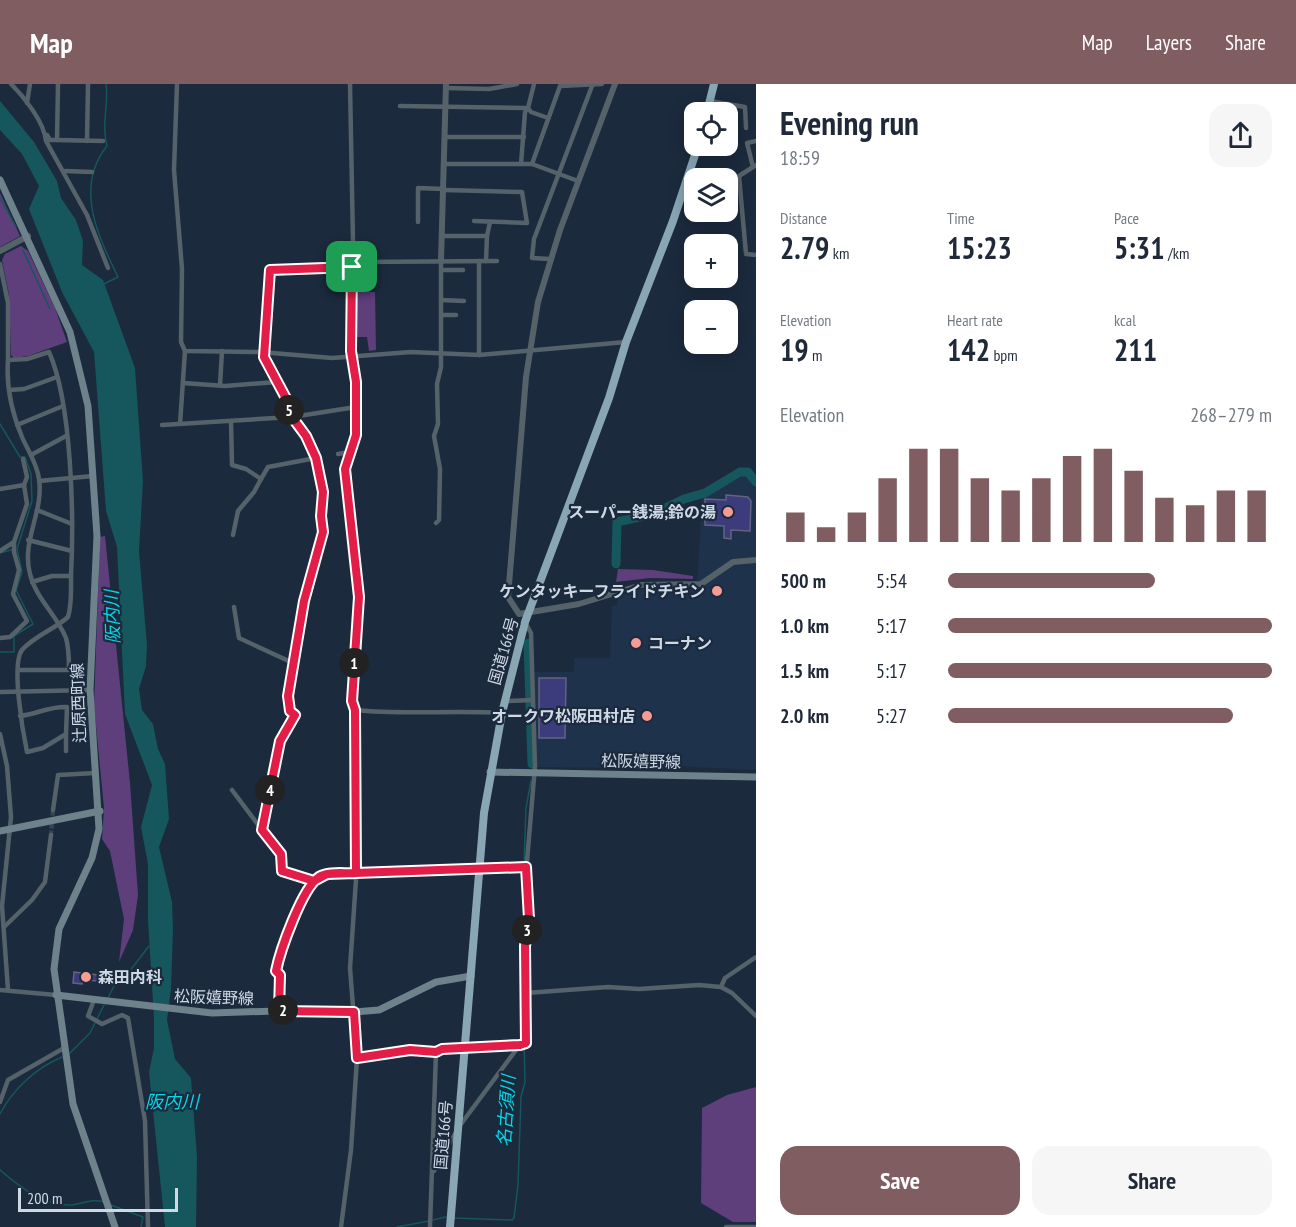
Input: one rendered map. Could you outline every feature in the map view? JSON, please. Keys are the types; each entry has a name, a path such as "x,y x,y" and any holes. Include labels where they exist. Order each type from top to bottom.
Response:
{"highway":[{"path":"710,101 714,84"},
{"name":"国道166号","path":"450,1226 490,772 502,713 525,622 684,189"}],"main road":[{"name":"辻原西町線","path":"0,180 28,236 77,352 88,406 97,536 90,690 100,811 96,849 65,912 57,938 54,969 66,1061 78,1122 115,1227"},
{"name":"松阪嬉野線","path":"490,772 756,777"},
{"path":"0,831 100,811"},
{"name":"松阪嬉野線","path":"56,995 212,1013 354,1012 379,1010 436,982 471,976"}],"street":[{"path":"11,84 27,103 50,140 102,141"},
{"path":"27,103 30,84"},
{"path":"57,140 58,84"},
{"path":"87,141 88,84"},
{"path":"177,84 174,171 182,269 182,342 185,351 180,424"},
{"path":"341,1227 351,1150 357,1058 350,968 356,873 355,710 352,701 359,597 345,469 355,442 356,407 352,357 350,84"},
{"path":"436,523 439,520 440,469 434,436 438,424 437,384 441,367 441,261 445,190 446,86 489,89 517,84"},
{"path":"521,164 528,108 534,84"},
{"path":"532,164 560,86 602,84"},
{"path":"615,84 550,259 538,302 530,350 508,590 509,602 519,614 579,604 641,585 701,584 729,564 756,560"},
{"path":"550,259 532,258 534,239 592,86"},
{"path":"710,101 745,107 746,128"},
{"path":"400,106 528,108 531,112 548,118"},
{"path":"45,133 46,141 65,171 87,214 108,268"},
{"path":"445,136 524,137"},
{"path":"756,141 747,143 755,166 740,176 746,254 756,255"},
{"path":"445,164 532,164 578,182"},
{"path":"65,171 92,172"},
{"path":"418,222 418,188 522,192 527,223 474,221"},
{"path":"486,261 490,222"},
{"path":"0,251 28,236"},
{"path":"443,236 487,236"},
{"path":"479,261 479,355"},
{"path":"262,830 280,741 295,715 290,711 288,696 293,663 304,601 323,532 321,516 323,492 316,458 306,436 292,417 264,357 270,270 352,266 359,262 497,261"},
{"path":"0,264 8,303 9,390 17,425 31,455 39,481 37,510 28,540 27,556 32,582 58,624 68,647 69,670 18,670"},
{"path":"441,270 463,270"},
{"path":"441,300 464,300"},
{"path":"441,315 456,315"},
{"path":"185,351 352,357 441,352 479,355 626,342"},
{"path":"220,385 222,351"},
{"path":"8,360 27,359 49,352 63,406 72,525 69,615 20,652 18,670 20,716 27,752 43,748 66,734"},
{"path":"9,390 24,388 57,377"},
{"path":"183,383 220,385 277,382"},
{"path":"17,425 63,406"},
{"path":"162,425 292,417 356,407"},
{"path":"231,421 232,465 246,469 261,479"},
{"path":"31,455 66,436"},
{"path":"338,454 350,452"},
{"path":"233,535 238,511 254,492 268,467 316,458"},
{"path":"0,638 10,636 27,621 13,594 19,570 14,547 27,504 24,485 27,477 23,459"},
{"path":"39,481 94,476"},
{"path":"0,489 24,485"},
{"path":"37,510 72,525"},
{"path":"28,540 72,551"},
{"path":"0,551 14,547"},
{"path":"32,582 52,576 71,576"},
{"path":"234,607 239,638 293,663"},
{"path":"434,1171 458,1128 522,1044 526,993 525,946 529,919 524,867 534,774 530,700 531,633 525,622"},
{"path":"0,692 90,690"},
{"path":"505,701 530,700"},
{"path":"20,716 32,715 50,707 67,707 66,751"},
{"path":"355,710 385,713 415,710 502,713"},
{"path":"0,734 8,777 10,829 2,906 8,990"},
{"path":"52,810 58,775 96,773"},
{"path":"232,790 281,854 282,871 314,881"},
{"path":"4,927 32,900 45,882 51,836"},
{"path":"279,1011 280,975 276,971 282,942 314,881 327,874 524,867"},
{"path":"721,987 725,978 756,957"},
{"path":"526,993 608,987 721,987 732,993 756,1016"},
{"path":"0,990 56,995"},
{"path":"94,1000 88,1016 91,1019 99,1023 122,1015 128,1018 145,1121 148,1227"},
{"path":"357,1058 410,1050 436,1052 466,1047 522,1044"},
{"path":"0,1102 8,1080 64,1048"},
{"path":"430,1227 434,1171 436,1052"},
{"path":"726,1227 756,1227"}],"shaded area":[{"path":"0,193 20,236 0,247"},
{"path":"21,246 28,251 55,308 67,342 28,356 14,358 11,355 9,295 2,260 5,254"},
{"path":"352,292 375,292 376,350 369,351 367,337 353,337"},
{"path":"743,476 748,476 756,487 756,770 653,765 625,768 537,767 533,672 574,672 574,658 610,658 612,606 617,606 618,595 647,588 697,589 702,497"},
{"path":"105,536 130,783 138,895 133,930 119,962 124,919 110,851 102,839 104,808 94,705 100,537"},
{"path":"618,569 653,570 693,576 693,579 650,578 616,582"},
{"path":"756,1087 756,1222 733,1222 701,1203 702,1108 727,1095"}],"water":[{"name":"阪内川","path":"0,101 34,142 57,181 61,198 76,220 83,241 82,265 103,280 135,368 143,481 139,551 147,645 146,666 139,689 142,710 153,724 158,749 165,764 169,819 159,847 172,902 173,929 171,989 167,1020 175,1059 191,1078 197,1157 196,1227 165,1227 149,1072 154,1048 154,1018 148,921 148,864 141,827 152,785 125,714 117,547 106,511 94,352 62,292 29,209 39,186 22,154 0,130"}],"building":[{"name":"スーパー銭湯;鈴の湯","path":"726,495 748,497 751,501 750,531 731,530 731,539 724,538 724,526 705,525 705,499 726,500"},
{"path":"539,678 566,678 565,738 539,738"},
{"name":"森田内科","path":"74,972 98,975 97,981 83,980 82,984 73,983"}],"waterway":[{"path":"104,284 118,277 97,228 91,195 92,178 97,162 107,146 105,138 106,84"},
{"path":"0,198 16,227"},
{"path":"23,250 50,309"},
{"path":"0,424 20,457 25,457 31,474 32,501 17,549 22,572 16,590 33,624 14,636 14,652 0,652"},
{"name":"名古須川","path":"616,564 617,522 653,514 684,499 705,493 740,472 748,472 756,482"},
{"path":"0,553 14,549"},
{"name":"名古須川","path":"528,643 532,764"},
{"name":"名古須川","path":"524,864 526,808 531,781"},
{"name":"名古須川","path":"523,869 525,933"},
{"path":"108,998 117,980 129,972 149,946"},
{"name":"名古須川","path":"454,1218 512,1220 514,1218 518,1185 521,1097 525,1082 523,995"},
{"path":"97,1019 104,1005"},
{"path":"69,1054 90,1033 95,1023"},
{"path":"0,1114 26,1080 43,1067 62,1057"},
{"path":"0,1170 24,1189 51,1202 71,1205 91,1201 104,1202"},
{"path":"111,1205 143,1217 141,1227"},
{"name":"名古須川","path":"433,1220 446,1217"},
{"name":"名古須川","path":"397,1227 429,1221"}],"tunnel":[{"path":"51,835 53,810"}],"place":[{"name":"スーパー銭湯;鈴の湯","path":"728,512"},
{"name":"ケンタッキーフライドチキン","path":"717,591"},
{"name":"コーナン","path":"636,643"},
{"name":"オークワ松阪田村店","path":"647,716"},
{"name":"森田内科","path":"86,977"}],"route":[{"path":"352,267 270,270 264,357 288,402 292,417 306,436 316,458 323,492 321,516 323,532 304,601 288,696 290,711 295,715 280,741 262,830 281,854 282,871 314,881 320,877 327,874 356,873 481,868 526,867 529,919 525,946 526,1043 520,1045 442,1049 436,1052 410,1050 357,1058 354,1012 279,1011 280,975 276,971 282,942 314,881 327,874 356,873 358,850 355,710 352,701 359,597 345,469 356,435 356,382 351,351 352,267"}]}
